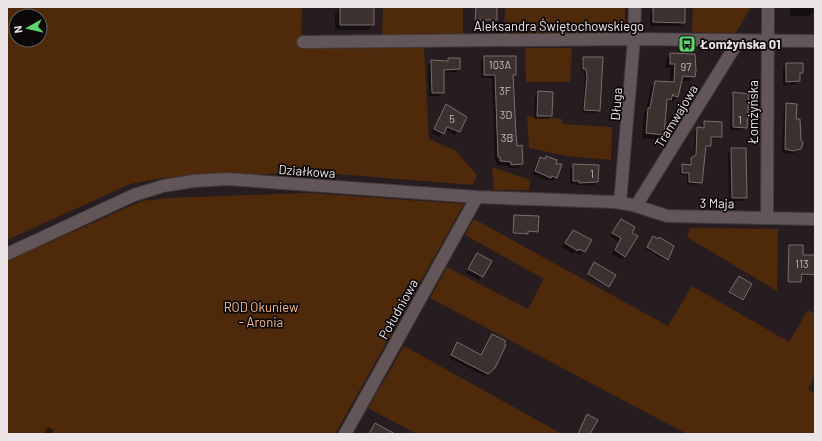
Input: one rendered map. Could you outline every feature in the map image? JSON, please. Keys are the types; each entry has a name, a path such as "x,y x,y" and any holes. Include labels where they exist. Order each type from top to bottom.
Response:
{"street":[{"name":"Długa","path":"620,203 634,39 634,7"},
{"name":"Łomżyńska","path":"767,218 768,7"},
{"name":"Aleksandra Świętochowskiego","path":"303,42 634,39 815,41"},
{"name":"Tramwajowa","path":"636,206 739,40"},
{"name":"Działkowa","path":"7,254 134,195 163,186 194,181 226,179 477,197 620,203"},
{"name":"Południowa","path":"345,434 477,197"},
{"name":"3 Maja","path":"620,203 636,206 667,216 815,219"}],"green space":[{"path":"7,7 302,7 301,48 424,48 429,139 456,151 477,175 473,185 313,172 164,178 130,184 7,240"},
{"path":"383,7 463,7 463,35 382,36"},
{"path":"505,7 625,7 625,35 504,35"},
{"path":"693,7 751,7 735,34 692,32"},
{"path":"525,48 572,48 570,82 526,82"},
{"path":"527,116 562,119 562,124 612,127 611,160 567,156 529,148"},
{"path":"492,167 530,180 529,190 494,190"},
{"name":"ROD Okuniew - Aronia","path":"308,193 464,204 335,434 7,434 7,261 142,201 167,198"},
{"path":"474,219 668,326 692,286 789,342 808,310 815,314 815,376 808,389 815,393 815,434 687,434 430,298 447,267 528,309 544,279 465,235"},
{"path":"690,228 778,229 777,291 687,237"},
{"path":"404,346 562,434 417,434 368,408"}],"building":[{"path":"340,7 374,7 374,25 340,25"},
{"path":"476,7 497,7 497,20 475,20"},
{"path":"653,7 685,7 685,23 653,22"},
{"path":"670,53 695,54 695,77 683,76 678,97 674,96 673,94 671,100 667,99 664,135 646,133 648,108 650,108 655,81 674,82 675,64 670,64"},
{"path":"484,56 516,56 516,75 513,75 516,134 517,146 522,145 523,164 511,165 511,162 500,161 500,157 498,157 495,75 484,75"},
{"path":"583,57 603,57 600,111 584,110 587,77 586,69 583,69"},
{"path":"448,58 460,58 460,69 444,70 444,93 432,93 431,60 448,61"},
{"path":"786,63 803,63 803,73 800,73 800,81 786,82"},
{"path":"538,91 553,92 552,116 537,116"},
{"path":"733,92 749,94 747,128 733,127"},
{"path":"786,103 797,104 796,119 800,119 801,140 803,143 801,149 793,151 785,149"},
{"path":"446,104 467,117 460,132 447,127 444,134 434,129"},
{"path":"704,121 722,122 722,137 711,137 711,146 706,146 702,183 689,182 689,173 682,173 682,164 691,165 691,158 696,155 697,127 704,128"},
{"path":"731,148 746,148 747,198 732,198"},
{"path":"546,156 557,160 556,164 562,164 557,178 552,176 551,178 535,171 540,157 545,159"},
{"path":"573,164 599,165 598,182 579,183 579,181 573,181"},
{"path":"514,215 539,216 538,232 528,231 528,234 513,233"},
{"path":"621,219 635,227 632,233 638,236 625,257 615,250 621,238 612,233"},
{"path":"573,230 592,240 585,252 579,249 578,251 565,243"},
{"path":"653,236 658,239 659,237 674,246 668,260 647,247"},
{"path":"789,245 803,245 803,255 815,255 815,275 802,274 801,282 788,282"},
{"path":"477,253 492,261 483,277 468,269"},
{"path":"594,262 616,275 609,287 588,274"},
{"path":"739,276 752,284 743,300 729,292"},
{"path":"492,334 506,341 504,344 506,345 495,368 488,374 451,355 457,342 481,355"},
{"path":"587,414 598,420 590,434 578,434"},
{"path":"375,423 395,434 369,434"}],"place":[{"name":"Łomżyńska 01","path":"687,44"}]}
